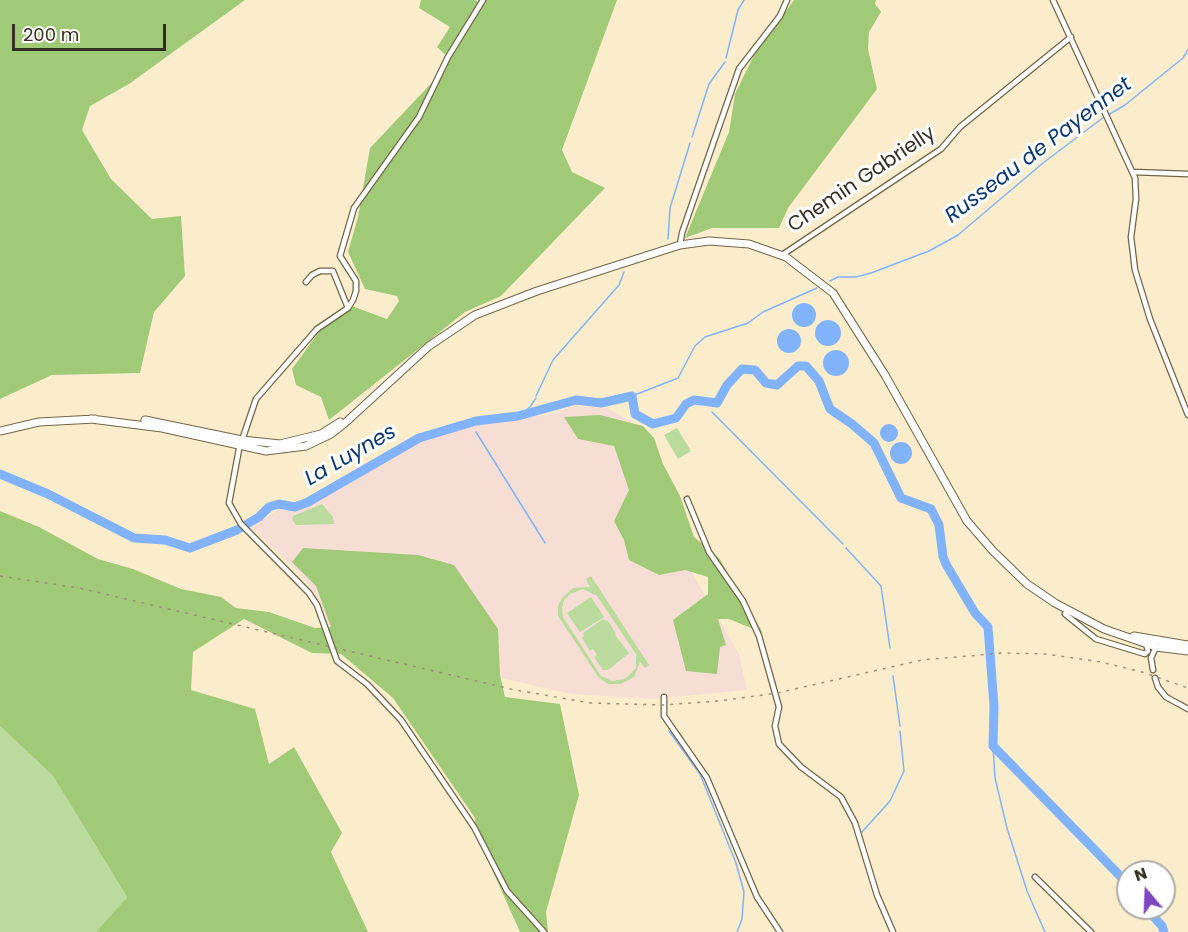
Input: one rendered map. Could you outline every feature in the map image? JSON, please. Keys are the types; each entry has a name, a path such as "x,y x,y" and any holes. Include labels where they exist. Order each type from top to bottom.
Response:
{"main road":[{"path":"0,431 39,422 91,419 143,420 240,445 278,451 306,446 338,429 438,338 475,315 537,291 680,245 709,240 727,241 782,255 820,281 840,303 895,392 948,491 976,532 1027,584 1074,614 1104,629 1156,647 1188,651"},
{"path":"1074,614 1140,638 1188,645"}],"street":[{"path":"483,0 448,57 419,117 354,207 340,256 354,276 356,286 348,308 317,329 256,399 240,445 229,503 245,529 309,593 317,605 337,661 367,684 401,720 474,827 507,891 544,932"},
{"path":"680,245 682,233 740,69 780,16 787,0"},
{"path":"1053,0 1133,172 1136,199 1132,248 1135,270 1150,319 1188,415"},
{"name":"Chemin Gabrielly","path":"782,255 941,149 960,127 1071,37"},
{"path":"1133,172 1188,174"},
{"path":"306,282 320,271 333,271 348,308"},
{"path":"687,499 709,552 743,602 759,636 778,698 779,707 775,726 779,744 801,767 841,797 855,823 878,895 893,932"},
{"path":"1065,614 1096,639 1145,654 1148,651 1146,644"},
{"path":"1153,670 1151,658 1156,647"},
{"path":"1156,681 1166,697 1188,709"},
{"path":"664,697 664,716 708,778 757,897 780,932"},
{"path":"1035,877 1091,932"}],"shaded area":[{"path":"576,406 608,408 640,427 658,514 739,654 747,690 653,699 571,694 332,639 320,602 302,576 251,527 278,510 303,508 422,440 480,424 547,415"}],"green space":[{"path":"0,0 245,0 129,84 90,106 82,130 111,179 152,219 181,216 185,276 154,312 140,373 52,375 0,399"},
{"path":"421,0 475,0 480,3 483,0 617,0 562,150 572,172 605,188 501,296 465,312 329,420 321,397 296,385 292,369 321,329 352,306 387,319 399,301 397,296 365,289 348,252 358,217 370,148 441,73 448,57 437,47 450,27 419,8"},
{"path":"794,0 876,0 875,4 881,12 869,32 868,49 877,89 788,208 779,228 712,228 685,238 729,132 735,94 754,55"},
{"path":"600,415 643,426 654,438 663,464 680,496 694,537 719,558 763,633 729,619 718,619 726,645 720,647 717,674 686,671 673,620 708,594 708,577 685,570 659,575 629,560 624,540 614,521 629,490 614,446 578,439 564,417"},
{"path":"677,428 691,451 678,459 664,435"},
{"path":"322,504 333,517 334,524 296,525 292,519 293,516"},
{"path":"0,511 39,527 98,559 133,569 181,589 221,597 236,608 269,612 315,628 331,627 316,586 292,562 303,548 418,555 454,565 498,629 500,675 505,697 560,704 579,795 546,912 548,932 520,932 476,834 475,818 393,698 341,654 312,653 244,619 193,652 191,690 255,709 269,764 294,747 342,833 331,852 368,932 96,932 127,897 53,776 0,726"},
{"path":"591,576 649,665 645,668 640,662 634,677 621,684 608,684 599,678 558,616 558,606 562,598 573,588 590,587 586,579","holes":["583,589 597,596 636,654 636,668 625,679 612,681 601,676 563,617 564,600 570,594"]},
{"path":"591,597 604,617 580,632 567,613"},
{"path":"603,619 608,621 615,635 629,653 608,670 603,670 594,657 597,655 593,649 590,651 582,638 583,633"},
{"path":"0,726 53,776 127,897 96,932 0,932"}],"water":[{"path":"804,303 813,306 816,315 813,324 804,327 795,324 792,315 795,306"},
{"path":"828,320 837,324 841,333 837,342 828,346 819,342 815,333 819,324"},
{"path":"789,329 798,332 801,341 798,350 789,353 780,350 777,341 780,332"},
{"path":"836,350 845,354 849,363 845,372 836,376 827,372 823,363 827,354"},
{"path":"889,424 895,427 898,433 895,439 889,442 883,439 880,433 883,427"},
{"path":"901,442 909,445 912,453 909,461 901,464 893,461 890,453 893,445"}],"waterway":[{"path":"726,58 738,10 744,0"},
{"name":"Russeau de Payennet","path":"1108,115 1125,105 1183,58 1188,50"},
{"path":"692,137 709,84 725,62"},
{"name":"Russeau de Payennet","path":"830,281 838,277 856,277 871,273 929,251 958,235 1043,163 1104,117"},
{"path":"668,239 670,208 690,143"},
{"path":"536,396 553,360 619,285 624,272"},
{"name":"Russeau de Payennet","path":"632,396 678,378 695,346 705,337 748,323 763,312 817,288"},
{"name":"La Luynes","path":"0,474 48,494 134,538 165,540 190,548 237,530 259,517 269,507 279,504 295,507 308,502 419,438 476,421 518,416 576,400 601,403 632,396 635,414 653,424 676,418 686,404 694,400 717,403 727,385 742,369 755,370 766,383 777,385 798,366 806,366 819,381 830,409 874,443 901,498 931,509 939,525 943,557 947,566 975,613 988,627 994,706 993,746 1116,872"},
{"path":"518,416 530,407 536,398"},
{"path":"699,400 704,404"},
{"path":"712,412 843,544"},
{"path":"476,432 545,543"},
{"path":"846,548 881,586 890,648"},
{"path":"893,676 900,726"},
{"path":"669,731 700,774 736,863 744,892 742,919 737,932"},
{"path":"862,832 890,801 904,771 900,731"},
{"path":"993,746 995,778 1007,828 1027,891 1045,932"},
{"path":"1157,920 1164,932"}],"railway":[{"path":"0,576 79,588 515,690 591,703 662,705 719,701 777,693 922,660 1002,653 1046,654 1101,662 1142,672 1188,688"}]}
